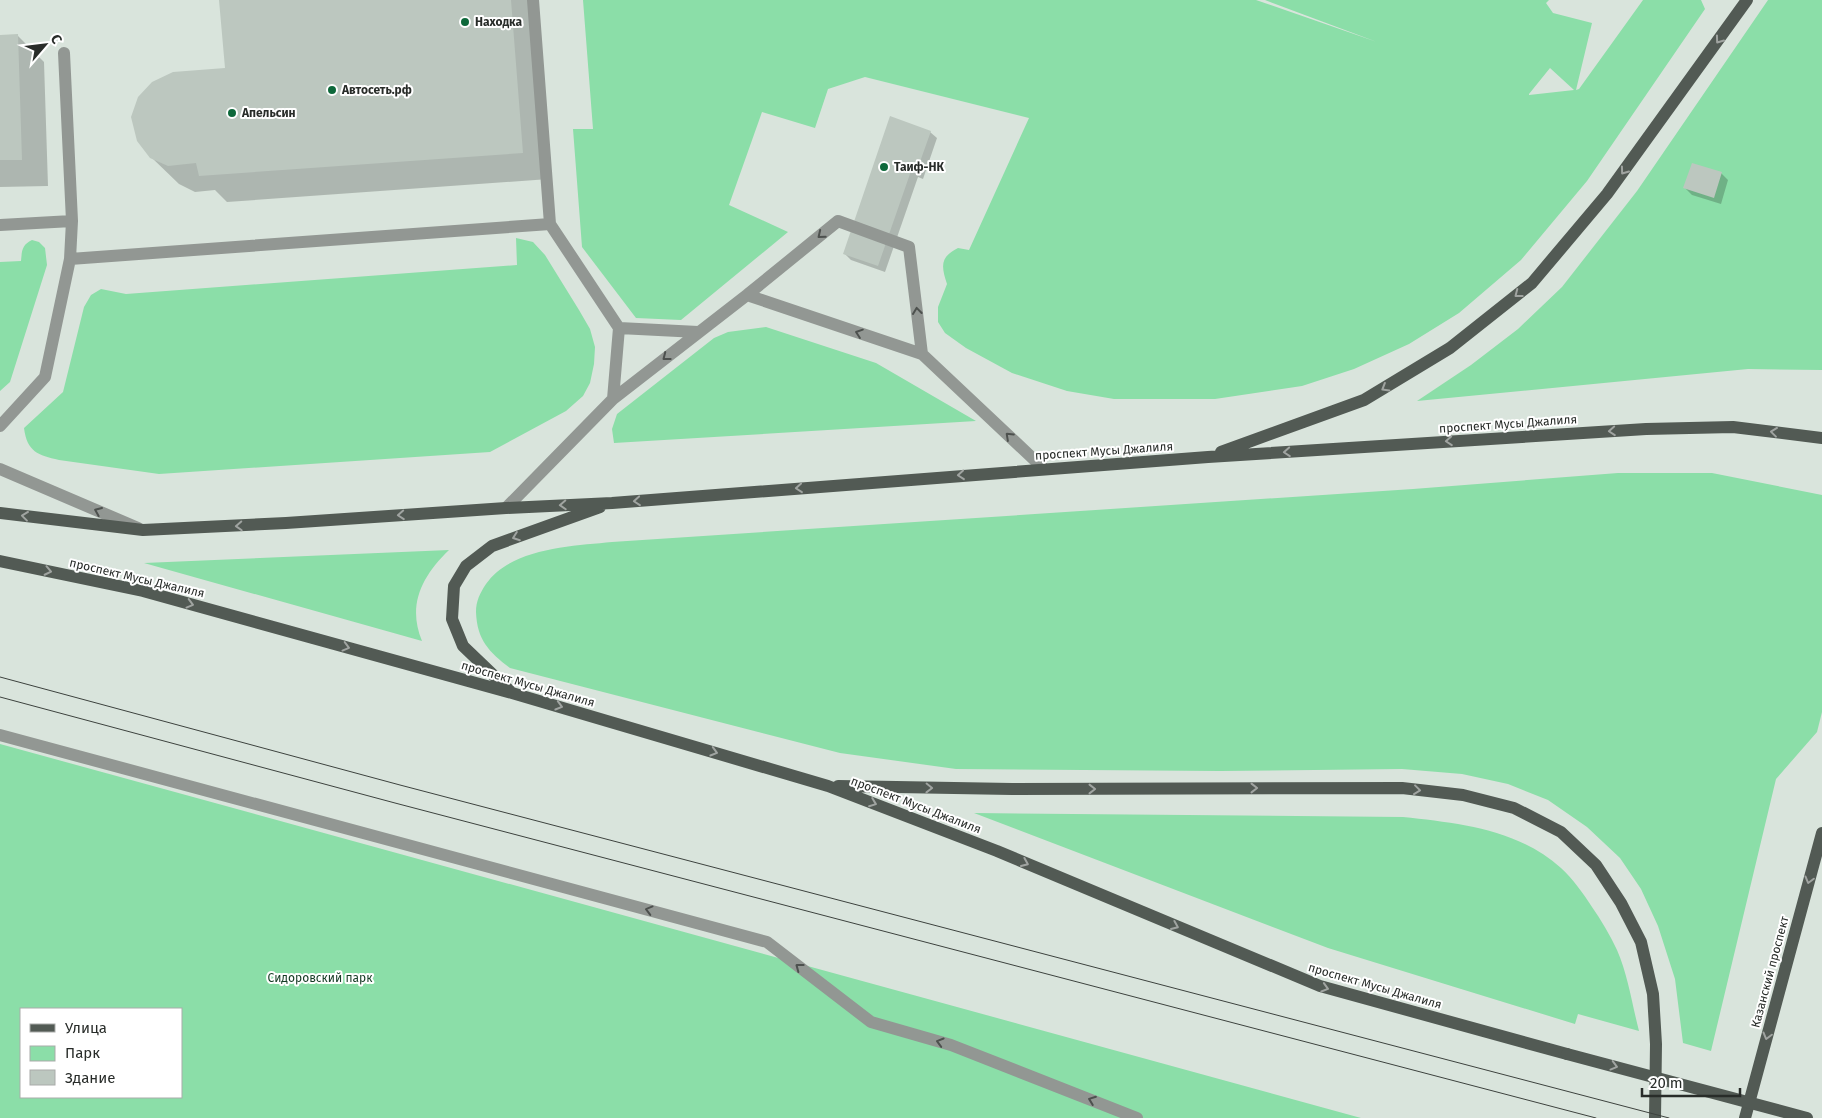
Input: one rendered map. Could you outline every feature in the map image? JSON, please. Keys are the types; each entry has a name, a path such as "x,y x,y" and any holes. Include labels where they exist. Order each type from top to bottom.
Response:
{"main road":[{"path":"1208,457 1364,400 1450,348 1532,283 1607,194 1747,0"},
{"name":"проспект Мусы Джалиля","path":"0,512 143,530 286,524 506,508 612,503 1208,457 1646,429 1733,427 1822,438"},
{"path":"512,692 463,646 452,619 454,586 466,566 492,546 612,503"},
{"name":"проспект Мусы Джалиля","path":"0,561 142,591 512,692 828,786 997,851 1320,986 1807,1118"},
{"path":"828,786 1012,789 1402,788 1463,795 1514,808 1561,832 1596,865 1621,903 1640,942 1653,994 1656,1044 1655,1118"},
{"name":"Казанский проспект","path":"1745,1118 1822,832"}],"street":[{"path":"533,0 550,224 619,328 613,399"},
{"path":"0,426 45,377 70,259 72,221 64,53"},
{"path":"0,225 72,221"},
{"path":"506,508 613,399 747,295 838,221 909,247 922,354"},
{"path":"70,259 550,224"},
{"path":"747,295 922,354 1044,469"},
{"path":"619,328 698,332"},
{"path":"0,469 143,530"},
{"path":"0,735 767,942 872,1022 951,1045 1137,1118"}],"green space":[{"path":"583,0 1256,0 1377,42 1265,0 1549,0 1546,3 1553,13 1592,23 1576,90 1579,89 1643,0 1701,0 1705,9 1587,181 1521,260 1459,313 1409,344 1354,369 1302,386 1215,399 1114,399 1067,391 1012,373 966,348 945,333 938,322 938,307 947,284 943,267 945,259 952,251 958,248 969,250 1029,118 865,77 828,89 815,128 762,112 729,205 788,232 681,320 636,318 582,247 573,129 593,129","holes":["1550,68 1574,90 1529,95"]},
{"path":"1768,0 1822,0 1822,370 1748,369 1417,401 1471,365 1518,329 1562,287 1637,191"},
{"path":"516,238 533,242 545,255 590,329 595,347 594,364 590,383 583,396 566,411 490,452 159,474 59,460 39,454 28,442 24,428 63,392 84,307 91,295 101,289 126,294 517,265"},
{"path":"32,240 39,242 45,248 47,265 10,382 0,391 0,262 21,261 23,248"},
{"path":"766,327 876,363 976,421 614,443 612,429 617,414 714,338 728,332"},
{"path":"1618,473 1712,473 1822,495 1822,712 1817,732 1776,779 1711,1051 1683,1043 1675,979 1658,926 1641,889 1620,858 1587,827 1548,800 1508,784 1462,774 1402,769 1220,771 956,769 840,753 510,668 490,651 482,638 477,622 476,608 479,597 486,584 497,572 526,556 579,545 1413,489"},
{"path":"449,550 431,570 420,592 416,615 422,641 144,563"},
{"name":"Сидоровский парк","path":"0,744 1361,1118 0,1118"},
{"path":"974,813 1403,817 1466,825 1507,836 1526,844 1561,868 1574,881 1585,897 1617,950 1627,979 1639,1031 1578,1014 1575,1024 1328,948"}],"building":[{"name":"Автосеть.рф","path":"219,0 511,0 523,153 199,176 196,163 168,166 150,158 137,141 131,117 138,97 152,82 173,72 225,68"},
{"path":"18,34 22,160 0,160 0,35"},
{"path":"890,116 931,131 916,173 911,171 878,266 843,254"},
{"path":"1692,163 1722,172 1714,198 1683,188"}],"tram line":[{"path":"0,677 400,785 1669,1118"},
{"path":"0,697 395,803 1596,1118"}],"place":[{"name":"Находка","path":"465,22"},
{"name":"Автосеть.рф","path":"332,90"},
{"name":"Апельсин","path":"232,113"},
{"name":"Таиф-НК","path":"884,167"}]}
